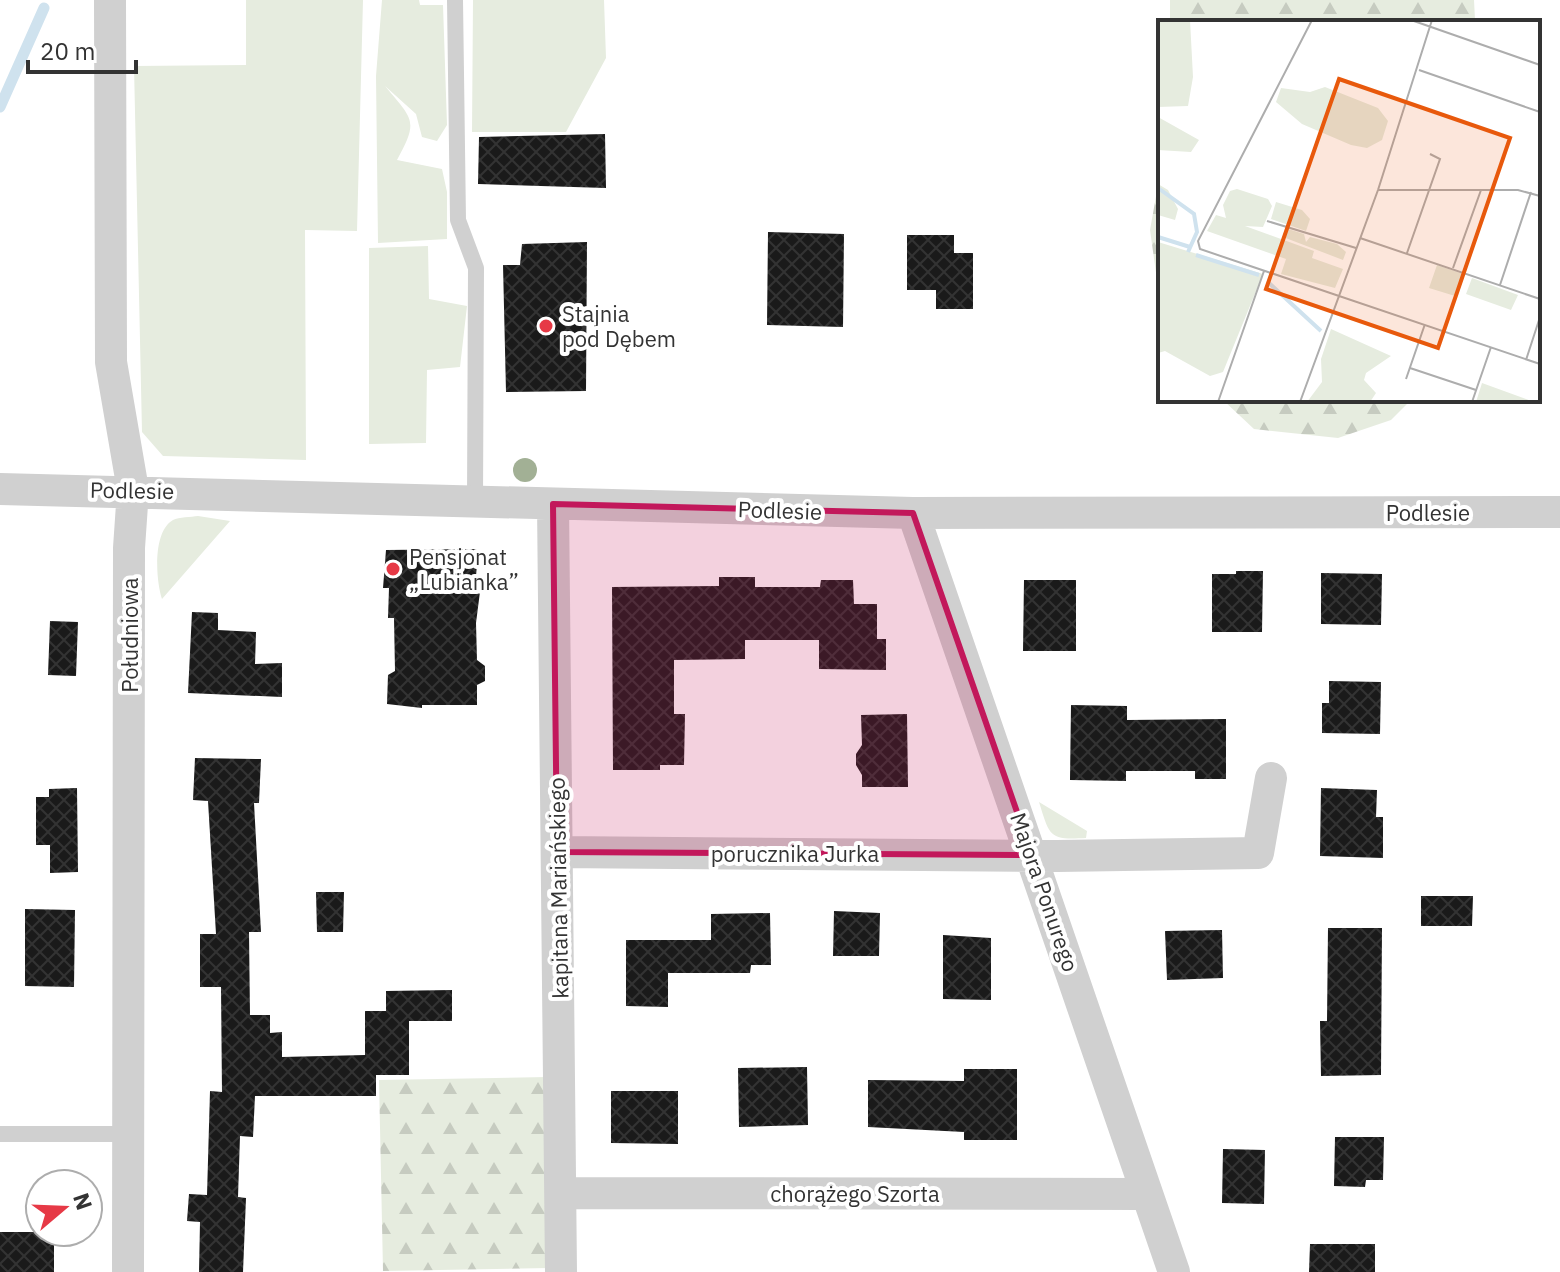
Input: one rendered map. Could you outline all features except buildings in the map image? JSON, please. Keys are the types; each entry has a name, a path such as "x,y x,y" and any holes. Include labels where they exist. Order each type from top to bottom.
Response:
{"street":[{"name":"Południowa","path":"110,0 111,362 133,490 129,548 128,1272"},
{"name":"Podlesie","path":"0,489 133,490 913,513 1560,512"},
{"name":"kapitana Mariańskiego","path":"553,504 561,1272"},
{"name":"Majora Ponurego","path":"913,513 1174,1272"},
{"name":"porucznika Jurka","path":"557,852 1258,853 1271,778"},
{"name":"chorążego Szorta","path":"562,1193 1147,1194"}],"lane":[{"path":"455,0 458,220 476,268 475,501"},
{"path":"0,1134 130,1134"}],"highlighted area":[{"path":"553,504 913,513 1032,855 557,852"}],"green space":[{"path":"246,0 363,0 357,231 305,230 306,460 163,456 142,432 134,66 246,65"},
{"path":"382,0 419,0 420,5 443,5 447,125 437,141 422,137 416,114 385,86 410,121 408,136 397,160 442,169 447,192 447,239 378,243 376,76"},
{"path":"473,0 604,0 606,58 566,132 472,132"},
{"path":"1170,0 1474,0 1475,20 1170,20"},
{"path":"1158,185 1158,287 1150,230"},
{"path":"428,246 429,299 467,306 460,367 427,370 426,443 369,444 369,248"},
{"path":"1225,402 1409,402 1391,420 1338,438 1254,429"},
{"path":"198,516 230,521 162,599 157,557 162,535 173,520"},
{"path":"1039,802 1087,831 1086,838 1065,838 1053,834"},
{"path":"547,1077 548,1268 383,1271 379,1080"}],"waterway":[{"path":"0,107 44,8"}],"place":[{"name":"Stajnia pod Dębem","path":"546,326"},
{"name":"Pensjonat „Lubianka”","path":"393,569"}]}
